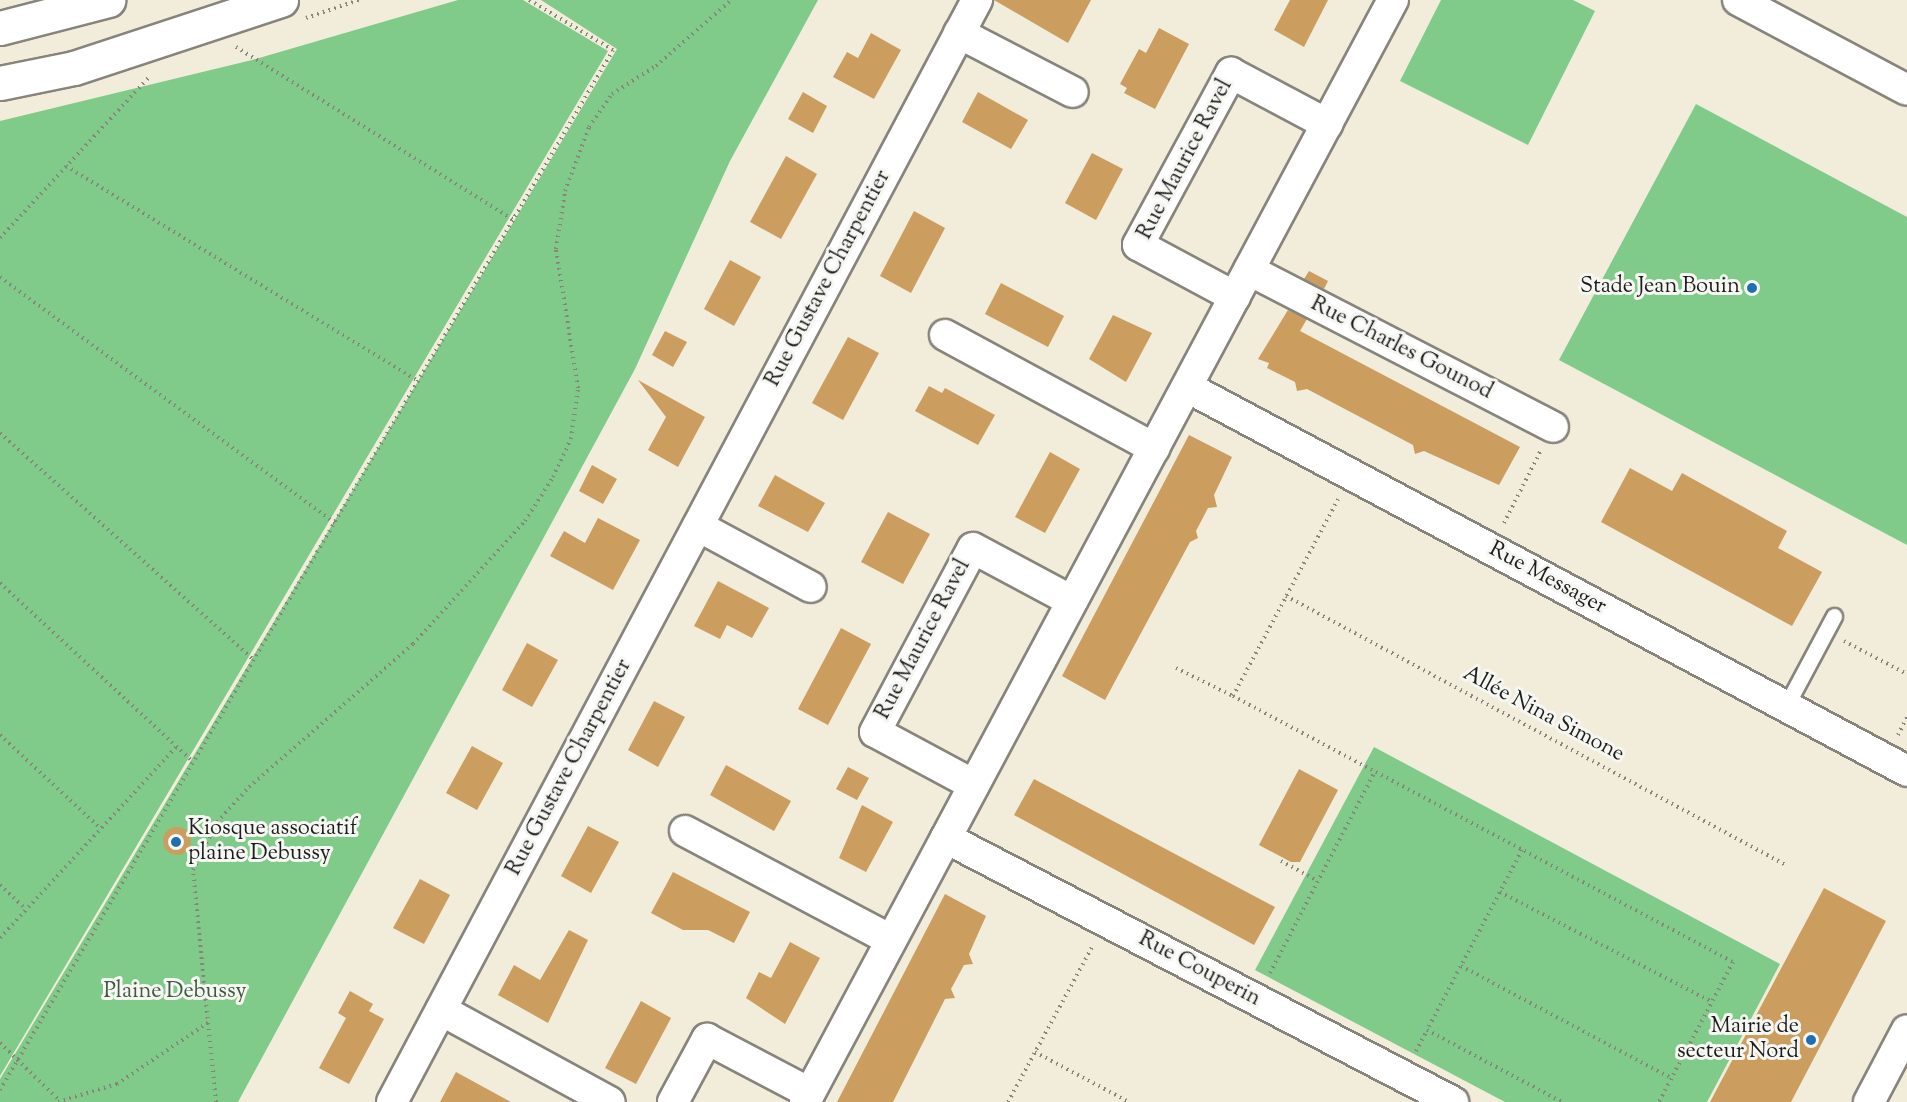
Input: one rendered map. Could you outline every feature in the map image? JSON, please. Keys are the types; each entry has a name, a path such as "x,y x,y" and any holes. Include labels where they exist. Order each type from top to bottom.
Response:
{"main road":[{"path":"0,28 108,0"},
{"path":"0,83 74,68 281,0"}],"street":[{"name":"Rue Gustave Charpentier","path":"392,1102 976,0"},
{"path":"673,1102 707,1039 807,1097 1392,0"},
{"path":"1738,0 1907,90"},
{"path":"959,33 1073,92"},
{"name":"Rue Maurice Ravel","path":"1235,297 1138,245 1231,73 1327,124"},
{"name":"Rue Charles Gounod","path":"1249,270 1553,427"},
{"path":"945,335 1154,448"},
{"name":"Rue Messager","path":"1187,387 1907,771"},
{"path":"698,526 811,587"},
{"name":"Rue Maurice Ravel","path":"974,785 875,732 880,722 974,548 1072,601"},
{"path":"685,831 891,940"},
{"name":"Rue Couperin","path":"946,838 1453,1102"},
{"path":"441,1010 610,1102"},
{"path":"1869,1102 1897,1074 1907,1030"}],"lane":[{"path":"1786,706 1834,616"}],"path":[{"path":"0,1090 613,50 529,0"},
{"path":"216,1102 193,870 217,822 249,787 413,644 525,521 553,477 571,439 578,388 556,249 565,191 590,127 612,94 656,66 731,0"},
{"path":"231,43 514,220"},
{"path":"0,238 158,68"},
{"path":"66,166 418,381"},
{"path":"0,277 335,523"},
{"path":"1491,549 1553,427"},
{"path":"0,434 254,660"},
{"path":"1233,696 1350,474"},
{"path":"0,583 194,762"},
{"name":"Allée Nina Simone","path":"1286,596 1784,864"},
{"path":"1826,632 1907,674"},
{"path":"1176,668 1233,696 1733,962 1659,1102"},
{"path":"0,735 100,829"},
{"path":"0,938 176,747"},
{"path":"1257,1000 1375,771"},
{"path":"1411,1061 1522,850"},
{"path":"1281,861 1318,881"},
{"path":"0,885 26,909"},
{"path":"1500,892 1712,1002"},
{"path":"1008,1102 1106,921"},
{"path":"1461,966 1671,1078"},
{"path":"0,1043 60,1102 117,1084 209,1022"},
{"path":"1427,1030 1562,1102"},
{"path":"1035,1052 1129,1102"}],"green space":[{"path":"458,0 523,0 608,51 0,1076 0,121 252,60"},
{"name":"Plaine Debussy","path":"541,0 818,0 730,161 635,369 238,1102 0,1102 0,1079 617,49"},
{"path":"1441,0 1573,0 1595,11 1528,145 1400,81"},
{"name":"Stade Jean Bouin","path":"1696,104 1907,217 1907,545 1559,360"},
{"path":"1374,747 1780,964 1707,1102 1505,1102 1255,970"}],"building":[{"path":"994,0 1091,0 1068,43"},
{"path":"1290,0 1328,0 1304,47 1274,30"},
{"path":"1159,28 1189,44 1155,109 1124,93 1127,88 1120,84 1139,49 1146,53"},
{"path":"871,33 901,50 874,99 833,77 847,52 858,58"},
{"path":"803,92 827,106 813,133 788,119"},
{"path":"978,92 1028,120 1011,149 962,122"},
{"path":"1092,153 1123,169 1096,220 1065,203"},
{"path":"786,156 817,174 781,239 750,222"},
{"path":"914,211 945,228 911,293 880,276"},
{"path":"730,260 761,277 734,326 704,309"},
{"path":"1309,271 1328,281 1324,289 1304,279"},
{"path":"1001,283 1064,316 1048,347 985,314"},
{"path":"1288,310 1307,319 1300,331 1520,447 1499,485 1424,451 1415,454 1413,445 1307,389 1297,391 1295,382 1267,368 1269,363 1258,359"},
{"path":"1113,315 1152,333 1126,382 1089,359"},
{"path":"665,331 687,342 673,367 652,355"},
{"path":"848,337 879,353 843,420 812,403"},
{"path":"638,380 705,417 678,467 648,450 666,417"},
{"path":"929,386 942,393 945,388 995,415 978,445 915,411"},
{"path":"1189,435 1232,457 1214,495 1217,507 1208,508 1196,531 1198,538 1190,542 1105,700 1062,676"},
{"path":"1050,452 1080,469 1045,533 1015,517"},
{"path":"592,465 617,479 603,504 579,491"},
{"path":"1630,468 1672,491 1682,473 1787,531 1778,548 1822,572 1792,626 1601,522"},
{"path":"775,475 825,503 808,532 758,506"},
{"path":"888,512 930,534 903,584 861,562"},
{"path":"598,518 640,540 613,590 550,556 564,531 585,543"},
{"path":"718,581 769,608 752,638 727,625 720,639 694,626"},
{"path":"841,628 871,644 828,725 798,709"},
{"path":"527,643 558,660 532,707 502,690"},
{"path":"654,701 685,717 658,767 628,750"},
{"path":"472,746 503,763 477,810 446,793"},
{"path":"726,765 791,801 774,831 710,795"},
{"path":"848,767 869,778 857,800 836,789"},
{"path":"1299,769 1338,790 1300,862 1291,862 1259,845"},
{"path":"1034,779 1275,907 1254,945 1014,815"},
{"path":"862,805 893,822 866,872 839,858"},
{"path":"588,826 619,842 591,893 561,876"},
{"name":"Kiosque associatif plaine Debussy","path":"177,827 187,831 191,841 187,851 177,855 167,851 163,841 167,831"},
{"path":"673,872 750,912 734,943 708,930 683,930 651,913"},
{"path":"420,879 450,895 424,944 393,928"},
{"path":"1824,888 1886,921 1791,1102 1710,1102"},
{"path":"945,894 986,916 969,954 973,964 964,965 951,989 955,998 945,999 893,1102 837,1102"},
{"path":"569,930 588,940 548,1023 498,995 514,965 540,980"},
{"path":"790,942 820,958 785,1024 746,998 759,972 771,978"},
{"path":"350,991 373,1004 369,1011 384,1019 349,1084 319,1068 346,1018 338,1013"},
{"path":"641,1001 671,1018 636,1084 605,1068"},
{"path":"456,1072 511,1102 440,1102"}],"place":[{"name":"Stade Jean Bouin","path":"1752,288"},
{"name":"Kiosque associatif plaine Debussy","path":"176,842"},
{"name":"Mairie de secteur Nord","path":"1811,1040"}]}
